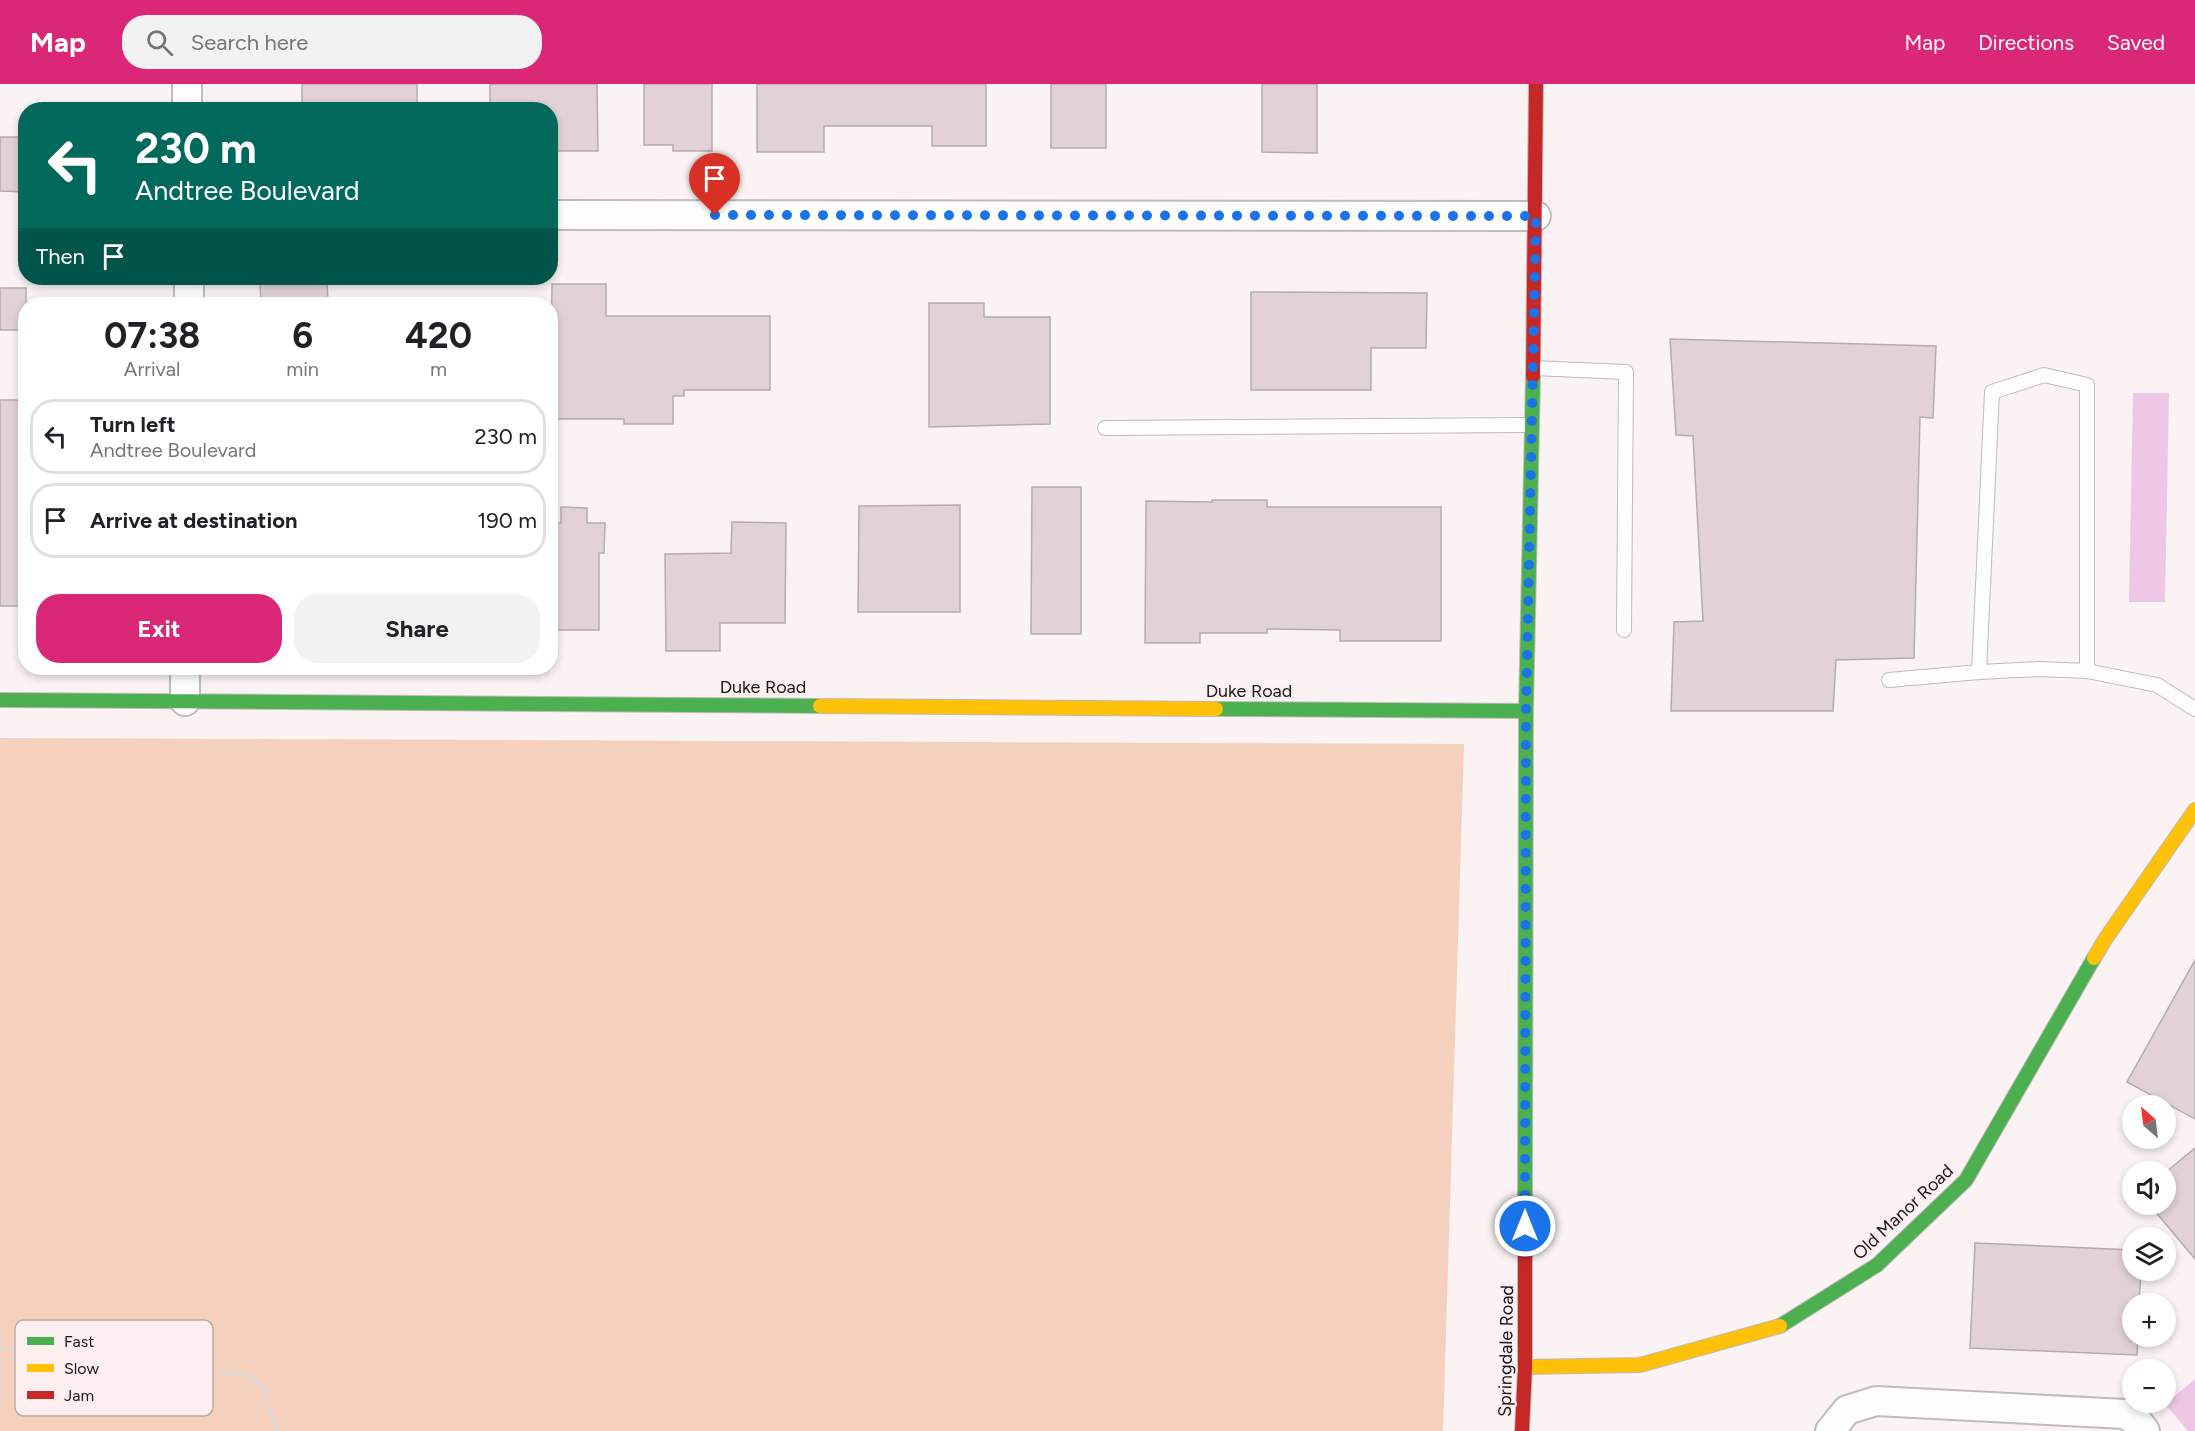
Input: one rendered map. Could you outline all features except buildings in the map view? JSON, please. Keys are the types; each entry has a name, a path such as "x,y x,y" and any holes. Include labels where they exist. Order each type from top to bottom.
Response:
{"street":[{"path":"187,84 187,102"},
{"name":"Springdale Road","path":"1522,1431 1525,1367 1526,711 1536,216 1536,84"},
{"path":"558,215 1536,216"},
{"path":"185,675 185,701"},
{"name":"Duke Road","path":"0,700 1526,711"},
{"name":"Old Manor Road","path":"1525,1367 1640,1365 1779,1328 1877,1265 1965,1180 2106,938 2195,810"},
{"path":"1830,1431 1846,1410 1876,1401 2125,1414 2139,1423 2145,1431"}],"lane":[{"path":"1533,368 1626,372 1624,630"},
{"path":"1979,672 1992,392 2044,375 2086,385 2087,671"},
{"path":"1105,428 1532,425"},
{"path":"1889,680 2040,669 2087,671 2157,685 2195,709"}],"path":[{"path":"0,1348 15,1349"},
{"path":"213,1372 249,1375 264,1388 277,1431"}],"shaded area":[{"path":"2133,393 2169,393 2165,602 2129,602"},
{"path":"0,738 1464,744 1443,1431 0,1431"},
{"path":"2195,1379 2195,1431 2188,1431 2173,1413 2176,1413 2176,1395"}],"traffic: fast":[{"path":"1525,1202 1526,711 1533,376"},
{"path":"0,700 820,706"},
{"path":"1216,709 1526,711"},
{"path":"1780,1326 1877,1265 1966,1180 2094,958"}],"traffic: slow":[{"path":"820,706 1216,709"},
{"path":"2094,958 2195,810"},
{"path":"1525,1367 1640,1365 1780,1326"}],"traffic: jam":[{"path":"1533,376 1536,84"},
{"path":"1522,1431 1525,1367 1525,1202"}],"route":[{"path":"715,215 1536,216 1526,711 1525,1226"}]}
